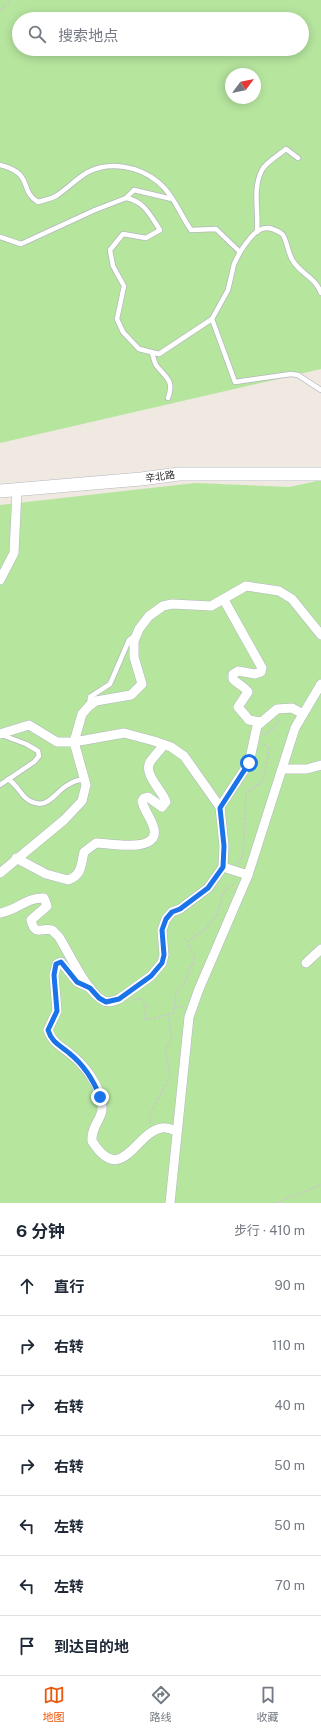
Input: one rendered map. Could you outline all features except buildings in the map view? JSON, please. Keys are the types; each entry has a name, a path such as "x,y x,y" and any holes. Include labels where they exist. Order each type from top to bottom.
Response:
{"main road":[{"name":"辛北路","path":"0,491 141,479 179,474 321,474"}],"street":[{"path":"0,580 14,553 17,490"},
{"path":"0,873 16,858 64,820 82,801 86,785 74,742 82,714 96,701 131,695 142,684 134,657 134,641 149,616 163,606 172,604 211,606 224,600 246,586 279,591 292,599 321,635"},
{"path":"224,600 262,668 261,672 255,674 238,671 234,674 233,679 248,692 238,707 249,720 260,722"},
{"path":"170,1203 189,1017 235,871 282,769 295,728 321,684"},
{"path":"220,808 249,763 257,726 260,722 277,709 286,707 292,708 303,714"},
{"path":"0,734 29,725 57,742 74,742 124,733 164,745 184,756 220,808 224,846 235,871"},
{"path":"16,858 46,874 68,880 78,874 82,868 84,852 96,843 128,847 147,843 152,839 155,830 142,801 144,798 148,797 162,807 166,802 164,796 151,776 149,768 149,763 164,745"},
{"path":"282,769 308,769 321,765"},
{"path":"0,913 8,912 26,901 44,898 47,906 31,920 33,927 38,931 49,929 59,937 90,988 99,998 106,1002 119,999 151,976 162,963 164,955 162,930 169,916 235,871"},
{"path":"306,963 321,949"},
{"path":"90,988 77,982 61,962 56,964 54,975 57,1011 48,1030 51,1038 59,1047 68,1052 84,1068 94,1081 100,1097 102,1110 94,1125 92,1141 99,1152 109,1158 117,1159 124,1157 150,1134 163,1127 177,1131"}],"lane":[{"path":"257,232 259,217 255,192 263,169 286,149 298,158"},
{"path":"0,165 12,168 19,173 31,198 38,202 55,197 88,172 107,166 121,166 139,171 158,182 172,199 191,230 216,229 240,252"},
{"path":"0,236 21,244 95,210 126,198 134,190 172,199"},
{"path":"126,198 136,199 149,213 160,230 146,238 123,234 110,250 113,266 124,286 117,319 123,332 139,349 159,354 212,319 228,290 234,264 240,252 251,235 261,229 272,228 282,233 289,248 292,260 300,271 313,280 321,293"},
{"path":"212,319 235,382 291,374 298,375 321,390"},
{"path":"152,353 156,364 170,383 172,389 168,398"},
{"path":"89,706 90,697 110,684 129,640 137,634"},
{"path":"0,734 26,744 38,751 39,756 34,762 0,785"},
{"path":"8,779 16,785 23,796 36,804 50,802 72,782 84,779"}],"path":[{"path":"0,10 11,0"},
{"path":"119,999 141,999 147,1007 143,1019 151,1020 159,1016 174,1013 176,991 184,984 195,957 186,942 204,930 217,915 224,891 236,883 235,871 243,856 246,793 263,781 269,748 263,745 263,735 276,726 286,707"},
{"path":"150,1134 150,1114 170,1076 165,1051 172,1038 168,1014"},
{"path":"276,1203 321,1185"}],"green space":[{"path":"0,0 321,0 321,369 0,443"},
{"path":"321,480 321,1203 0,1203 0,505 195,483 290,487"}],"route":[{"path":"100,1097 94,1081 84,1068 68,1052 59,1047 51,1038 48,1030 57,1011 54,975 56,964 61,962 77,982 82,986 90,988 99,998 106,1002 113,1002 119,999 151,976 162,963 164,955 162,930 166,919 172,912 180,909 208,888 223,867 224,846 220,808 249,763"}]}
